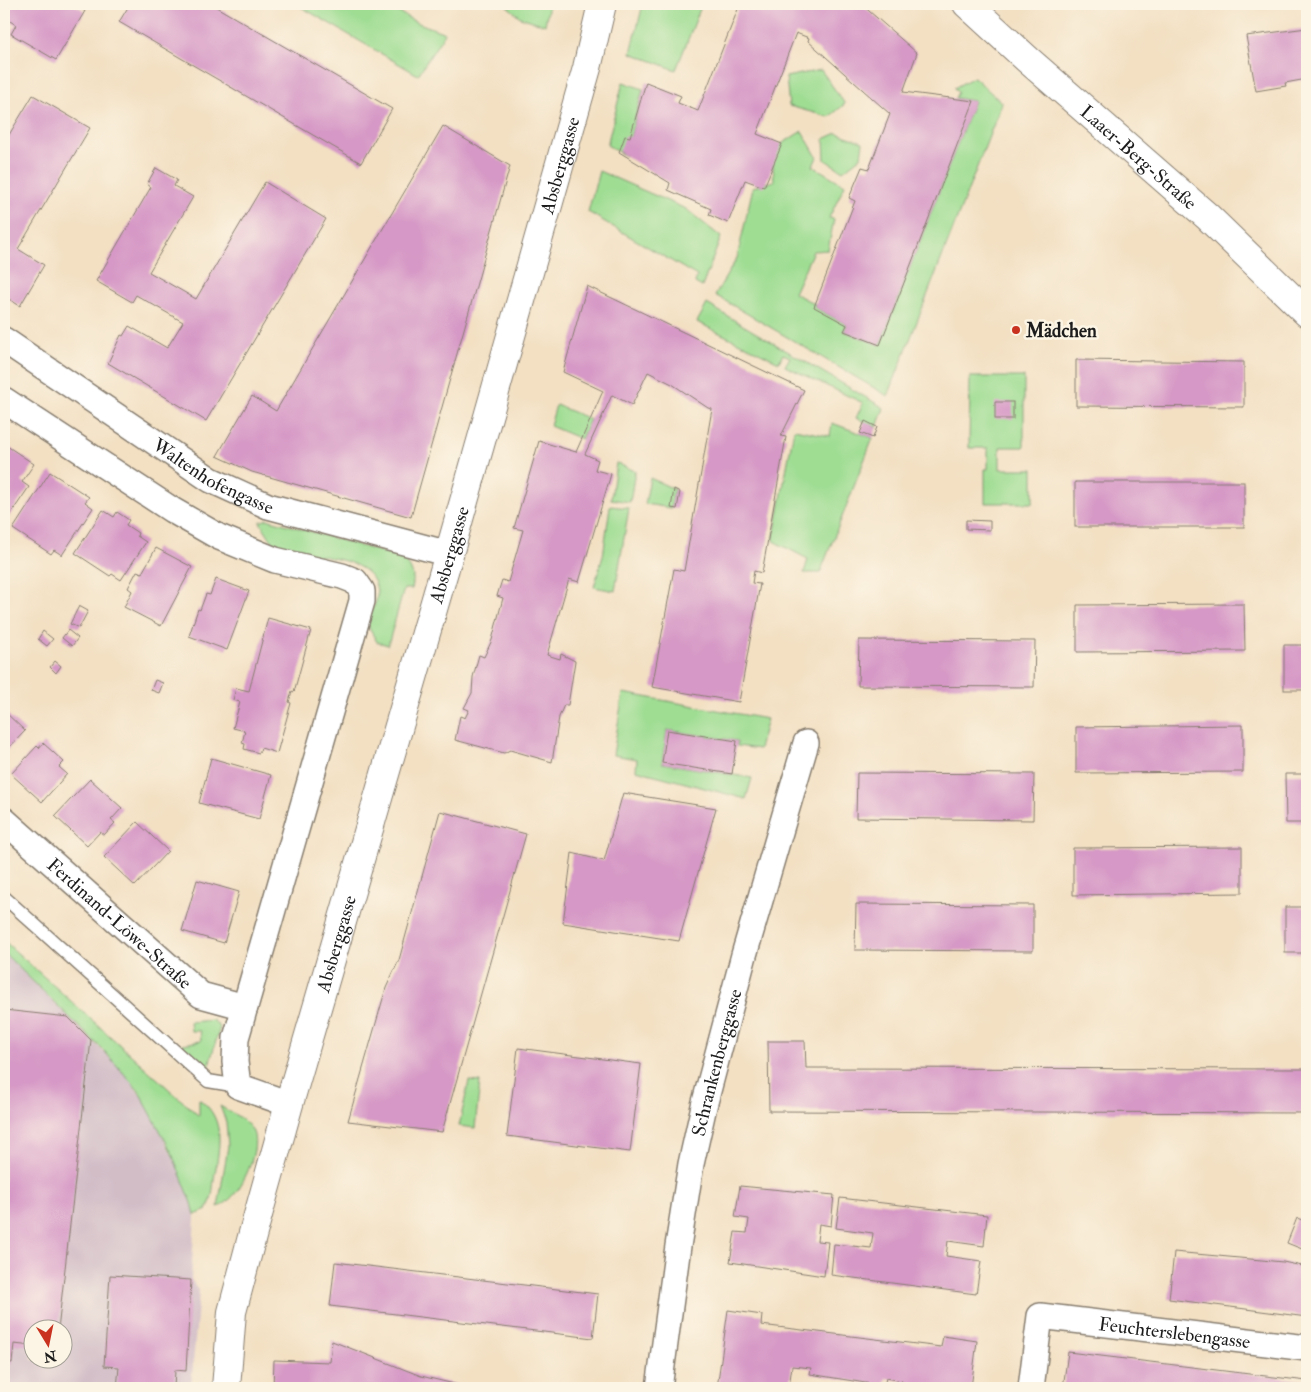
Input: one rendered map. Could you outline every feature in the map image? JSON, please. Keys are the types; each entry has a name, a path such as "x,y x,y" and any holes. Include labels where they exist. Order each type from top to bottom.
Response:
{"street":[{"name":"Absberggasse","path":"226,1388 232,1312 289,1104 450,554 587,68 602,4"},
{"name":"Laaer-Berg-Straße","path":"975,6 1208,217 1307,312"},
{"name":"Waltenhofengasse","path":"4,340 211,480 268,506 450,554"},
{"path":"4,400 172,510 219,537 275,560 342,576 355,581 362,590 362,601 236,1038 235,1062 238,1086 289,1104"},
{"name":"Schrankenberggasse","path":"659,1388 691,1164 704,1106 744,955 806,743"},
{"name":"Ferdinand-Löwe-Straße","path":"4,820 201,995 245,1007"},
{"name":"Feuchterslebengasse","path":"1031,1388 1040,1316 1307,1348"}],"lane":[{"path":"4,897 208,1081 238,1086"}],"shaded area":[{"path":"4,953 126,1074 150,1110 178,1168 192,1203 195,1217 191,1279 199,1292 191,1388 4,1388"}],"green space":[{"path":"296,4 384,4 416,22 445,33 418,75"},
{"path":"505,4 549,4 545,25 520,17"},
{"path":"643,4 702,4 676,70 631,53"},
{"path":"821,70 845,104 829,117 789,106 786,77"},
{"path":"974,77 1002,103 888,396 715,295 737,258 753,187 774,181 772,150 802,131 817,157 813,166 845,185 829,218 834,219 828,250 813,251 794,293 815,304 814,307 847,325 844,331 880,345 974,101 955,98 958,92 954,88"},
{"path":"623,82 643,89 625,156 607,145"},
{"path":"837,133 863,142 861,157 843,171 825,160 824,139"},
{"path":"599,171 686,209 721,237 702,287 695,283 697,276 588,212"},
{"path":"707,304 884,408 877,427 856,418 863,403 785,366 790,357 783,354 779,362 697,322"},
{"path":"970,377 1024,377 1024,447 1000,447 1000,469 1033,469 1033,503 985,503 985,469 988,469 988,448 969,448"},
{"path":"556,405 590,419 581,439 550,426"},
{"path":"832,423 873,438 820,573 804,573 808,559 773,541 794,429 830,436"},
{"path":"616,463 635,471 630,502 611,499"},
{"path":"650,478 674,489 671,508 645,504"},
{"path":"610,506 629,508 615,591 594,587 603,556"},
{"path":"267,519 403,558 412,572 412,589 404,589 388,645 377,642 365,621 377,597 375,583 368,573 356,565 342,560 284,552 276,547 260,522"},
{"path":"623,693 767,719 759,749 737,746 737,741 667,730 662,763 752,778 746,799 636,770 637,759 613,755"},
{"path":"4,941 199,1116 199,1099 208,1107 217,1125 219,1146 212,1195 207,1210 195,1215 170,1149 138,1090 106,1053 4,953"},
{"path":"213,1020 220,1027 208,1069 183,1047 183,1044 201,1041 200,1031 191,1031 190,1022"},
{"path":"469,1081 480,1082 475,1128 459,1126"},
{"path":"220,1106 247,1124 253,1132 255,1140 251,1162 240,1186 226,1203 218,1207 228,1146 226,1122"}],"building":[{"path":"4,4 73,4 85,11 56,60 11,34 16,25 4,17"},
{"path":"130,4 211,4 392,109 361,163 119,22"},
{"path":"740,4 861,4 917,53 903,92 974,101 880,345 844,331 847,325 814,307 855,201 849,198 862,167 869,169 890,114 808,41 809,38 796,33 757,134 782,144 764,187 745,180 728,223 709,215 711,209 668,190 670,183 619,152 625,136 630,137 646,82 681,96 678,103 698,111"},
{"path":"1307,28 1307,79 1285,83 1286,86 1256,91 1246,36"},
{"path":"33,95 90,128 18,249 44,265 20,306 4,296 4,253 6,249 4,247 4,143"},
{"path":"443,126 510,166 411,517 252,472 217,456 252,396 276,411"},
{"path":"156,168 177,180 174,186 193,197 149,272 196,299 265,182 326,219 206,421 108,363 121,335 123,336 129,326 167,348 183,322 136,295 132,302 96,281 151,187 147,184"},
{"path":"587,286 804,390 781,436 786,437 762,573 754,571 752,583 760,584 739,702 652,687 674,569 684,571 712,409 672,384 648,372 632,405 612,395 585,454 598,460 595,470 611,474 579,582 569,579 547,655 560,659 561,654 575,661 568,705 564,705 559,717 552,762 510,750 504,753 455,740 460,716 465,718 469,710 464,708 472,693 473,677 479,655 484,657 492,640 503,598 497,596 502,580 508,582 523,530 514,528 539,441 576,452 603,391 563,372"},
{"path":"1076,360 1244,362 1244,407 1076,406"},
{"path":"995,402 1013,402 1013,419 995,419"},
{"path":"865,421 877,427 873,438 860,433"},
{"path":"4,444 34,464 22,482 29,487 6,521 4,519"},
{"path":"50,472 89,497 85,502 93,508 62,555 54,550 51,554 13,529"},
{"path":"1075,482 1244,482 1244,527 1075,527"},
{"path":"674,489 680,492 677,509 671,508"},
{"path":"103,510 114,517 117,512 129,520 126,525 138,533 137,536 146,542 121,580 112,574 110,576 75,553"},
{"path":"966,520 990,521 990,530 966,529"},
{"path":"156,548 192,567 161,626 124,607 132,591 128,588 137,571 142,573"},
{"path":"216,579 249,591 227,650 189,636 198,609 200,610 206,594 210,595"},
{"path":"1244,604 1245,651 1077,652 1077,605"},
{"path":"79,606 88,611 79,628 70,624"},
{"path":"268,618 311,630 294,692 292,691 289,702 291,703 277,753 261,748 259,753 244,749 245,744 242,743 245,731 233,728 240,702 233,700 236,688 249,691"},
{"path":"68,630 78,638 72,646 62,638"},
{"path":"43,631 53,639 47,646 38,639"},
{"path":"859,640 1035,641 1034,687 858,686"},
{"path":"1284,645 1307,645 1307,690 1284,690"},
{"path":"55,661 61,666 56,673 50,667"},
{"path":"155,680 163,683 159,693 151,690"},
{"path":"4,711 25,731 4,753"},
{"path":"1243,725 1243,772 1076,773 1076,727"},
{"path":"667,730 737,741 732,774 662,763"},
{"path":"43,743 64,762 59,767 67,774 42,802 11,774 37,746 39,748"},
{"path":"211,758 271,775 259,819 199,803"},
{"path":"857,773 1034,774 1033,820 856,818"},
{"path":"1285,774 1307,774 1307,823 1286,823"},
{"path":"90,779 122,808 111,820 115,823 104,835 100,832 87,846 55,816"},
{"path":"623,793 716,808 679,941 563,923 572,853 604,861"},
{"path":"440,811 526,834 442,1132 348,1121 386,988 399,960"},
{"path":"137,822 168,851 135,886 104,857"},
{"path":"1242,847 1242,893 1073,895 1073,848"},
{"path":"197,880 239,892 224,943 182,931"},
{"path":"856,904 1033,905 1033,951 855,950"},
{"path":"1285,907 1307,907 1307,953 1285,953"},
{"path":"4,1010 68,1017 91,1040 59,1320 22,1320 22,1345 14,1344 12,1363 4,1362"},
{"path":"768,1041 805,1041 806,1068 1307,1069 1307,1113 769,1111"},
{"path":"518,1048 641,1064 630,1152 507,1136"},
{"path":"740,1186 834,1195 831,1226 819,1224 817,1241 828,1242 824,1276 730,1262 735,1232 747,1233 749,1219 735,1217"},
{"path":"840,1198 987,1215 984,1246 948,1241 946,1256 981,1261 976,1294 831,1275 834,1244 871,1248 873,1233 836,1228"},
{"path":"1297,1218 1307,1222 1307,1251 1287,1243"},
{"path":"1174,1252 1283,1262 1307,1267 1307,1317 1169,1299"},
{"path":"335,1262 598,1294 593,1338 330,1306"},
{"path":"110,1275 191,1280 186,1371 175,1370 174,1388 117,1388 119,1367 104,1366"},
{"path":"728,1310 762,1315 761,1325 941,1347 943,1336 977,1341 971,1388 901,1388 902,1381 886,1378 884,1386 810,1374 811,1368 792,1366 789,1387 766,1384 766,1388 717,1388"},
{"path":"332,1341 421,1376 471,1388 273,1388 274,1360 330,1362"},
{"path":"1068,1352 1307,1381 1307,1388 1063,1388"}],"place":[{"name":"Mädchen","path":"1016,330"}]}
